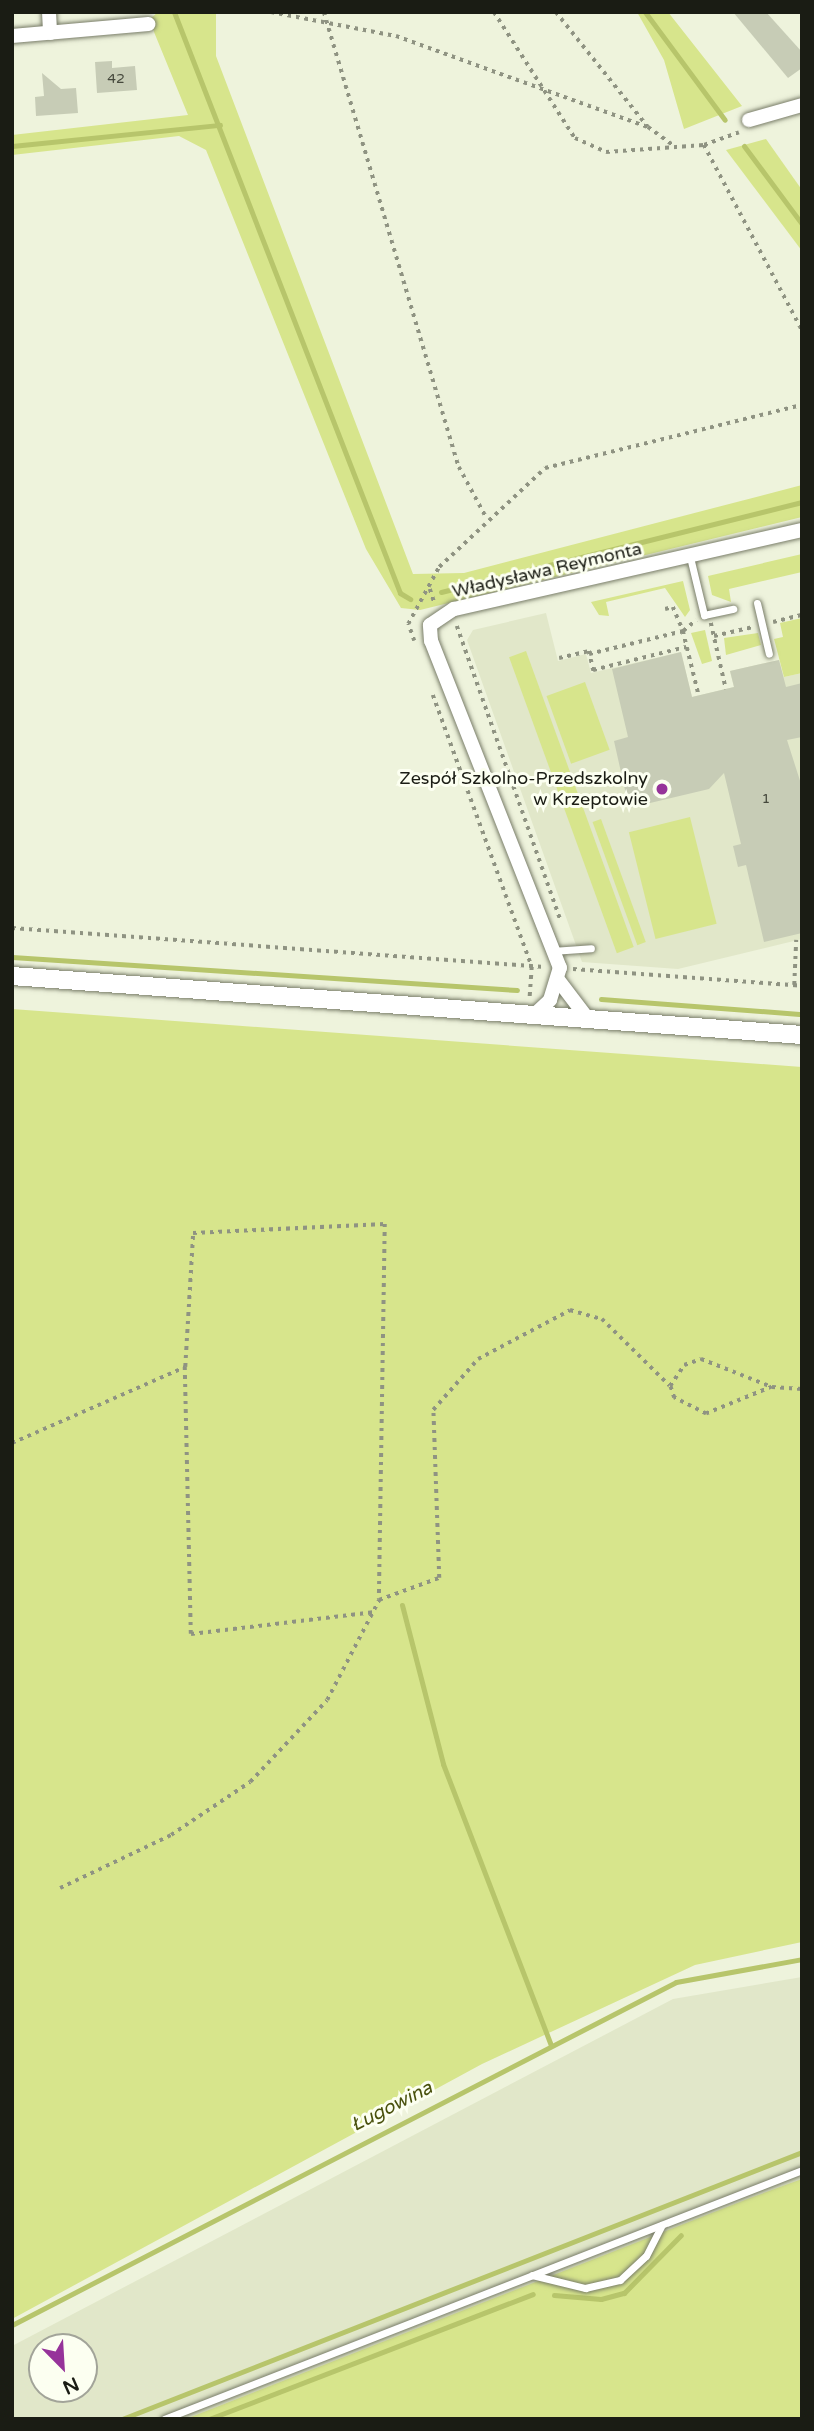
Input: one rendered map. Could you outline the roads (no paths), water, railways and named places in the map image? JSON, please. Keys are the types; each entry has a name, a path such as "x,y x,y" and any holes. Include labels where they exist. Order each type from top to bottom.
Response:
{"street":[{"path":"49,12 51,33"},
{"path":"12,36 148,24"},
{"path":"749,120 802,105"},
{"name":"Władysława Reymonta","path":"588,1019 559,981 552,951 431,641 430,625 454,610 802,530"},
{"path":"12,976 802,1035"},
{"path":"532,1015 559,981"}],"lane":[{"path":"690,557 707,615 733,609"},
{"path":"757,603 769,653"},
{"path":"552,951 570,946 591,948"},
{"path":"164,2419 802,2170"},
{"path":"532,2275 585,2288 620,2280 646,2256 663,2224"}],"waterway":[{"path":"174,12 400,593 410,599"},
{"path":"645,12 725,120"},
{"path":"12,146 220,125"},
{"path":"744,146 802,224"},
{"path":"441,592 802,502"},
{"path":"12,957 517,990"},
{"path":"601,999 802,1014"},
{"path":"402,1605 443,1764 551,2045"},
{"name":"Ługowina","path":"12,2325 676,1982 802,1959"},
{"path":"122,2419 802,2152"},
{"path":"554,2295 601,2299 624,2293 681,2235"},
{"path":"209,2419 533,2294"}],"place":[{"name":"Zespół Szkolno-Przedszkolny w Krzeptowie","path":"662,789"}]}
